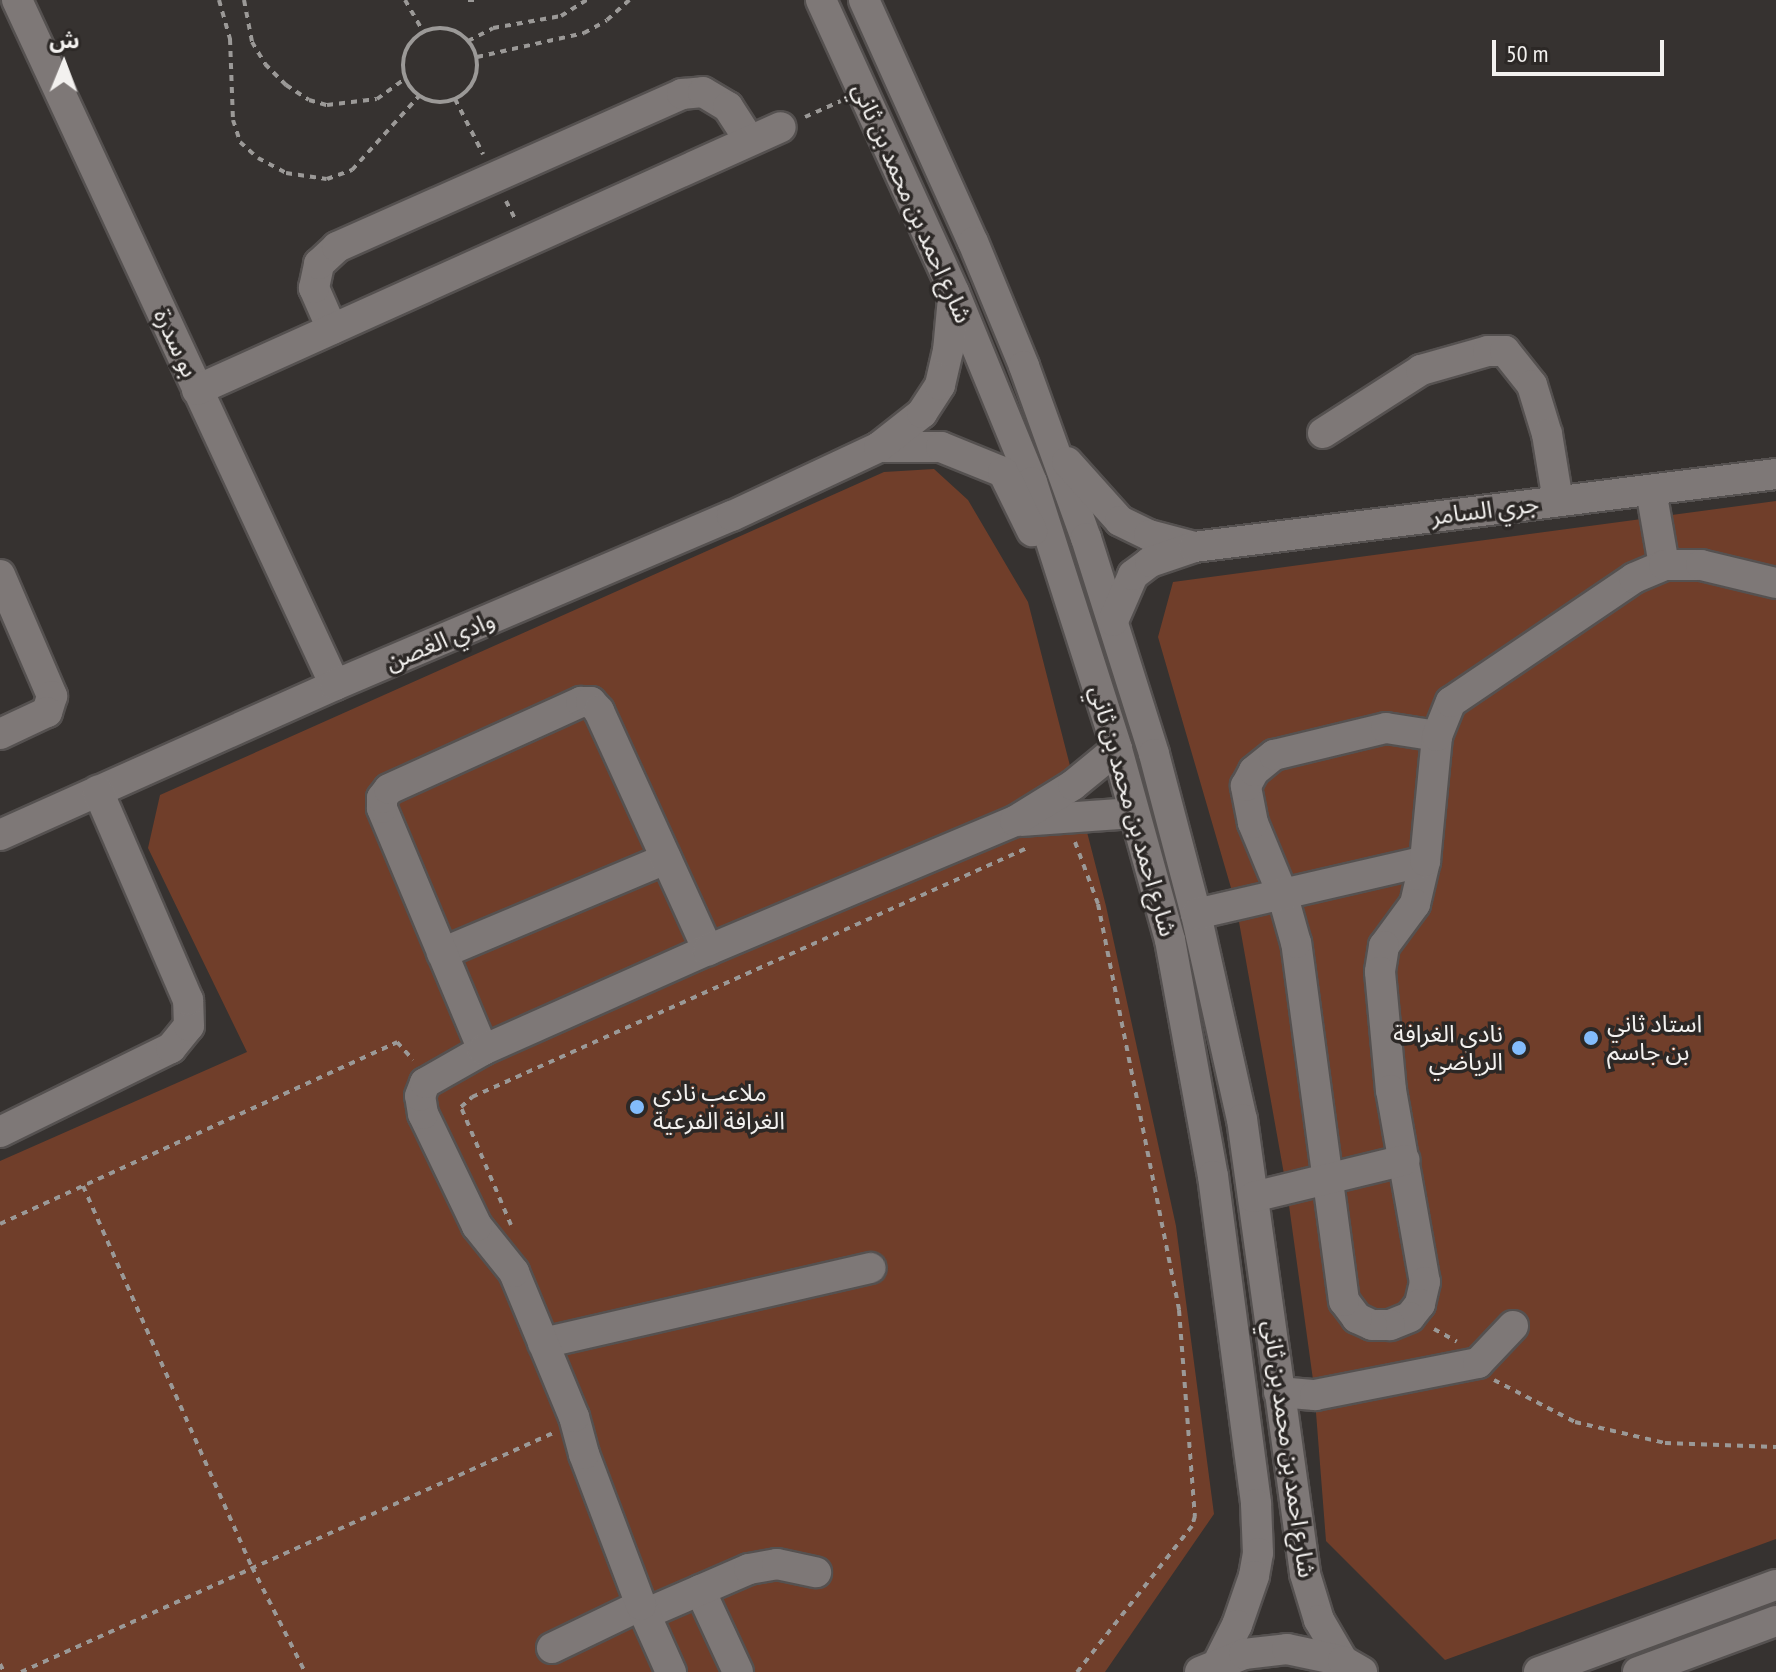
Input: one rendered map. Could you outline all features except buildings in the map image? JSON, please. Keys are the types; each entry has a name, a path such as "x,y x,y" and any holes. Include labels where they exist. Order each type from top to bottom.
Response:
{"street":[{"name":"بو سدرة","path":"17,0 335,685"},
{"name":"شارع احمد بن محمد بن ثاني","path":"821,0 954,292 1032,482 1117,749 1165,921 1194,1063 1237,1347 1256,1504 1258,1553 1254,1576 1237,1625 1209,1667"},
{"name":"شارع احمد بن محمد بن ثاني","path":"864,0 973,242 1057,455 1154,754 1196,914 1242,1119 1305,1574 1319,1620 1352,1666"},
{"path":"332,329 314,288 319,264 337,247 682,94 703,92 728,107 750,141"},
{"path":"197,390 781,127"},
{"name":"وادي الغصن","path":"0,835 335,685 732,516 879,447 922,413 940,385 948,351 954,292"},
{"path":"1323,433 1421,370 1488,351 1505,351 1532,385 1547,434 1558,501"},
{"name":"وادي الغصن","path":"879,447 941,447 1003,472 1081,633"},
{"name":"جري السامر","path":"1057,455 1079,474 1120,521 1149,535 1194,547"},
{"name":"جري السامر","path":"1113,621 1126,586 1140,568 1194,547 1776,474"},
{"path":"1651,490 1664,565"},
{"path":"1437,736 1386,728 1274,755 1254,771 1246,786 1253,823 1282,893 1296,943 1344,1301 1357,1318 1372,1325 1390,1325 1410,1317 1420,1304 1425,1282 1391,1090 1380,972 1384,946 1415,904 1425,861 1437,736 1451,702 1634,578 1664,565 1701,565 1776,583"},
{"path":"0,575 52,696 47,712 0,734"},
{"path":"483,1050 382,808 382,798 389,789 581,702 591,702 599,711 708,950"},
{"path":"671,1672 643,1610 580,1438 514,1272 477,1226 427,1124 420,1096 430,1078 483,1050 708,950 1015,821 1073,785 1117,749"},
{"path":"0,1132 171,1048 189,1026 188,1000 98,791"},
{"path":"1015,821 1133,813"},
{"path":"442,953 666,859"},
{"path":"1196,914 1425,861"},
{"path":"1253,1197 1405,1160"},
{"path":"543,1343 871,1268"},
{"path":"1279,1392 1315,1395 1478,1363 1513,1326"},
{"path":"552,1648 749,1569 777,1564 816,1572"},
{"path":"1539,1672 1776,1585"},
{"path":"700,1590 738,1672"},
{"path":"1638,1672 1776,1621"},
{"path":"1209,1667 1244,1654 1287,1649 1352,1666"}],"path":[{"path":"219,0 230,39 233,120 240,142 258,158 286,173 327,179 352,170 419,96"},
{"path":"244,0 252,42 265,64 286,85 309,100 327,105 377,99 405,79"},
{"path":"405,0 423,31"},
{"path":"468,0 478,0"},
{"path":"468,41 493,28 561,16 587,0"},
{"path":"477,57 584,33 607,20 629,0"},
{"path":"446,28 468,41 477,57 473,82 455,99 430,101 419,96 405,79 403,57 414,37 423,31 446,28"},
{"path":"781,127 862,91"},
{"path":"455,99 526,242"},
{"path":"1074,840 1098,904 1179,1310 1195,1516 1192,1526 1077,1672"},
{"path":"512,1226 461,1107 472,1097 1031,846"},
{"path":"0,1224 397,1042 430,1078"},
{"path":"83,1186 252,1567 305,1672"},
{"path":"1410,1317 1454,1339 1497,1382 1575,1422 1665,1443 1776,1447"},
{"path":"21,1672 557,1432 563,1445 580,1438"},
{"path":"0,1664 4,1672"}],"shaded area":[{"name":"ملاعب نادي الغرافة الفرعية","path":"934,469 968,500 1028,602 1106,906 1176,1226 1214,1514 1105,1672 0,1672 0,1161 247,1052 148,848 160,795 884,472"},
{"name":"نادي الغرافة الرياضي","path":"1776,501 1776,1539 1445,1660 1326,1541 1314,1387 1287,1191 1236,905 1158,637 1173,582"}],"place":[{"name":"استاد ثاني بن جاسم","path":"1591,1038"},
{"name":"نادي الغرافة الرياضي","path":"1519,1048"},
{"name":"ملاعب نادي الغرافة الفرعية","path":"637,1107"}]}
